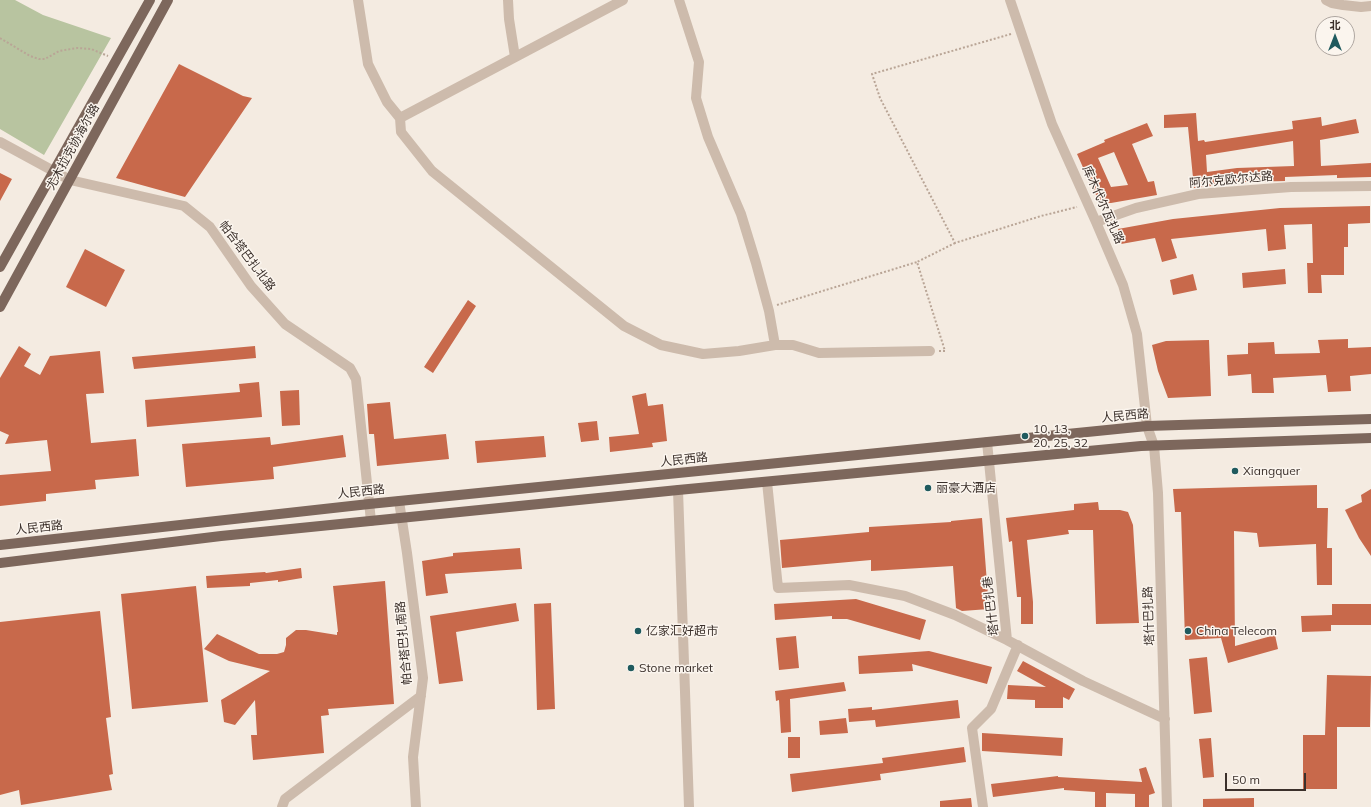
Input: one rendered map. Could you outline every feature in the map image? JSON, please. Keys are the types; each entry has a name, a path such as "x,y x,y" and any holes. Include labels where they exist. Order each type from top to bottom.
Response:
{"main road":[{"name":"尤木拉克协海尔路","path":"0,267 150,0"},
{"name":"尤木拉克协海尔路","path":"0,307 168,0"},
{"name":"人民西路","path":"0,545 369,504 1147,426 1371,419"},
{"path":"0,563 221,536 678,490 988,461 1154,446 1371,438"}],"street":[{"path":"358,0 368,64 387,102 400,118 401,132 432,170 624,326 661,345 703,354 739,351 775,345 793,345 819,353 930,351"},
{"path":"508,0 509,19 516,57"},
{"path":"400,118 623,0"},
{"path":"678,0 699,62 696,98 708,137 741,214 768,307 775,345"},
{"name":"库木代尔瓦扎路","path":"1010,0 1052,124 1123,285 1137,334 1147,426"},
{"path":"1326,0 1332,3 1343,3 1361,7 1371,6"},
{"name":"帕合塔巴扎北路","path":"0,142 70,180 184,206 210,228 251,286 285,324 350,368 356,379 371,521"},
{"name":"阿尔克欧尔达路","path":"1096,222 1136,208 1198,194 1292,188 1371,186"},
{"name":"塔什巴扎路","path":"1147,426 1154,446 1158,493 1167,807"},
{"name":"塔什巴扎巷","path":"987,442 1007,640 1083,681 1165,719"},
{"path":"767,482 778,588 849,585 905,596 955,615 1007,640"},
{"path":"678,490 689,807"},
{"name":"帕合塔巴扎南路","path":"399,501 408,553 423,678 414,757 416,807"},
{"path":"983,807 972,728 991,708 1018,646"},
{"path":"282,807 285,799 421,696"}],"path":[{"path":"955,243 880,98 872,74 1021,31"},
{"path":"0,38 30,56 39,59 45,59 59,51 77,48 91,49 117,60"},
{"path":"768,307 917,262 955,243 1041,216 1088,204"},
{"path":"917,262 945,351 930,351"}],"green space":[{"path":"0,0 15,0 43,15 111,38 44,155 0,129"}],"building":[{"path":"179,64 243,96 252,98 185,197 116,178"},
{"path":"1196,113 1198,141 1204,140 1205,142 1293,129 1292,121 1321,117 1322,126 1356,119 1359,133 1320,140 1321,166 1371,163 1371,177 1337,178 1337,175 1285,177 1285,181 1245,182 1194,188 1188,127 1164,128 1164,115","holes":["1293,141 1294,166 1237,168 1207,172 1206,155"]},
{"path":"1147,123 1153,136 1132,144 1148,182 1154,181 1157,195 1111,203 1102,203 1094,192 1077,154 1105,142 1104,140","holes":["1114,152 1128,185 1111,187 1098,158"]},
{"path":"0,173 12,179 0,201"},
{"path":"1370,206 1370,223 1348,224 1348,247 1344,247 1344,275 1321,275 1322,293 1308,293 1307,263 1313,263 1312,224 1284,225 1286,249 1268,251 1266,229 1171,239 1177,258 1162,262 1155,238 1121,244 1118,229 1173,219 1280,208"},
{"path":"85,249 125,270 106,307 66,287"},
{"path":"1285,269 1286,284 1243,288 1242,273"},
{"path":"1193,274 1197,290 1173,295 1170,280"},
{"path":"468,300 476,306 433,373 424,367"},
{"path":"1348,339 1348,348 1371,347 1371,374 1350,376 1351,391 1328,392 1326,375 1273,378 1274,393 1252,393 1251,374 1228,376 1227,355 1248,354 1248,343 1274,342 1275,354 1320,353 1318,340"},
{"path":"1209,340 1211,396 1168,398 1158,371 1152,345 1166,341"},
{"path":"19,346 31,354 24,366 40,375 50,356 100,351 104,393 86,394 91,443 136,439 139,476 95,480 96,489 46,494 46,501 0,506 0,475 51,471 47,440 5,444 9,435 0,431 0,378"},
{"path":"255,346 256,358 134,369 132,357"},
{"path":"259,382 262,417 147,427 145,400 240,392 239,384"},
{"path":"299,390 300,425 282,426 280,391"},
{"path":"646,393 648,406 663,404 667,441 652,443 653,447 610,452 609,437 639,434 632,396"},
{"path":"390,402 394,439 446,434 449,459 377,466 374,434 369,434 367,404"},
{"path":"597,421 599,440 581,442 578,423"},
{"path":"343,435 346,457 273,467 274,479 186,487 182,444 270,437 271,445"},
{"path":"544,436 546,457 477,463 475,441"},
{"path":"1317,485 1317,508 1328,508 1327,548 1332,548 1332,585 1317,585 1316,544 1259,547 1257,533 1234,531 1235,646 1275,635 1278,649 1228,663 1221,638 1185,640 1181,512 1175,512 1173,489"},
{"path":"1371,489 1371,556 1359,538 1345,510 1362,502 1361,495"},
{"path":"1098,502 1099,510 1120,510 1128,512 1133,525 1139,623 1096,624 1093,530 1068,530 1069,534 1027,540 1033,602 1033,624 1021,624 1021,597 1017,597 1012,541 1009,542 1006,518 1074,510 1074,504"},
{"path":"982,518 989,609 962,611 956,608 953,566 871,571 871,560 782,568 780,540 869,532 869,527 951,522"},
{"path":"520,548 522,569 445,574 448,593 426,596 422,561 453,556 453,553"},
{"path":"301,568 302,578 278,582 278,580 250,583 250,586 207,588 206,576 266,573"},
{"path":"385,581 394,704 328,709 329,715 321,716 324,753 253,760 251,735 257,735 255,700 235,725 224,722 221,700 270,671 229,661 204,649 217,634 259,654 277,654 284,652 286,638 296,630 306,630 337,635 338,632 333,586"},
{"path":"196,586 208,702 132,709 121,594"},
{"path":"856,599 926,620 920,640 847,619 832,619 832,616 775,620 774,604"},
{"path":"516,603 519,621 456,632 463,681 439,684 430,616"},
{"path":"551,603 555,709 537,710 534,604"},
{"path":"1332,604 1371,604 1371,625 1331,625 1331,631 1302,632 1301,616 1332,615"},
{"path":"100,611 111,717 106,718 113,774 109,775 112,790 21,805 19,790 0,795 0,622"},
{"path":"796,636 799,668 779,670 776,638"},
{"path":"929,651 992,667 987,684 912,664 913,671 859,674 858,656"},
{"path":"1207,657 1212,712 1194,714 1189,659"},
{"path":"1023,661 1075,689 1069,700 1063,697 1063,708 1035,708 1035,700 1007,699 1008,685 1046,687 1017,671"},
{"path":"1327,675 1371,676 1370,727 1337,727 1337,789 1303,789 1303,735 1325,735"},
{"path":"844,682 846,691 790,699 791,732 781,733 779,700 776,701 775,691"},
{"path":"958,700 960,718 876,727 875,720 849,722 848,709 872,707 872,710"},
{"path":"846,718 848,733 820,735 819,721"},
{"path":"982,733 1063,738 1062,756 982,751"},
{"path":"788,737 800,737 800,758 788,758"},
{"path":"1211,738 1214,777 1203,778 1199,739"},
{"path":"964,747 966,762 880,774 881,780 792,792 790,774 883,763 882,758"},
{"path":"1146,767 1155,793 1149,795 1149,807 1135,807 1135,794 1106,793 1106,807 1095,807 1095,792 1064,790 1064,788 993,797 991,784 1058,776 1142,782 1139,769"},
{"path":"971,798 972,807 940,807 940,801"},
{"path":"1254,798 1254,807 1203,807 1203,799"}],"place":[{"name":"10, 13, 20, 25, 32","path":"1025,436"},
{"name":"Xiangquer","path":"1235,471"},
{"name":"丽豪大酒店","path":"928,488"},
{"name":"亿家汇好超市","path":"638,631"},
{"name":"China Telecom","path":"1188,631"},
{"name":"Stone market","path":"631,668"}]}
